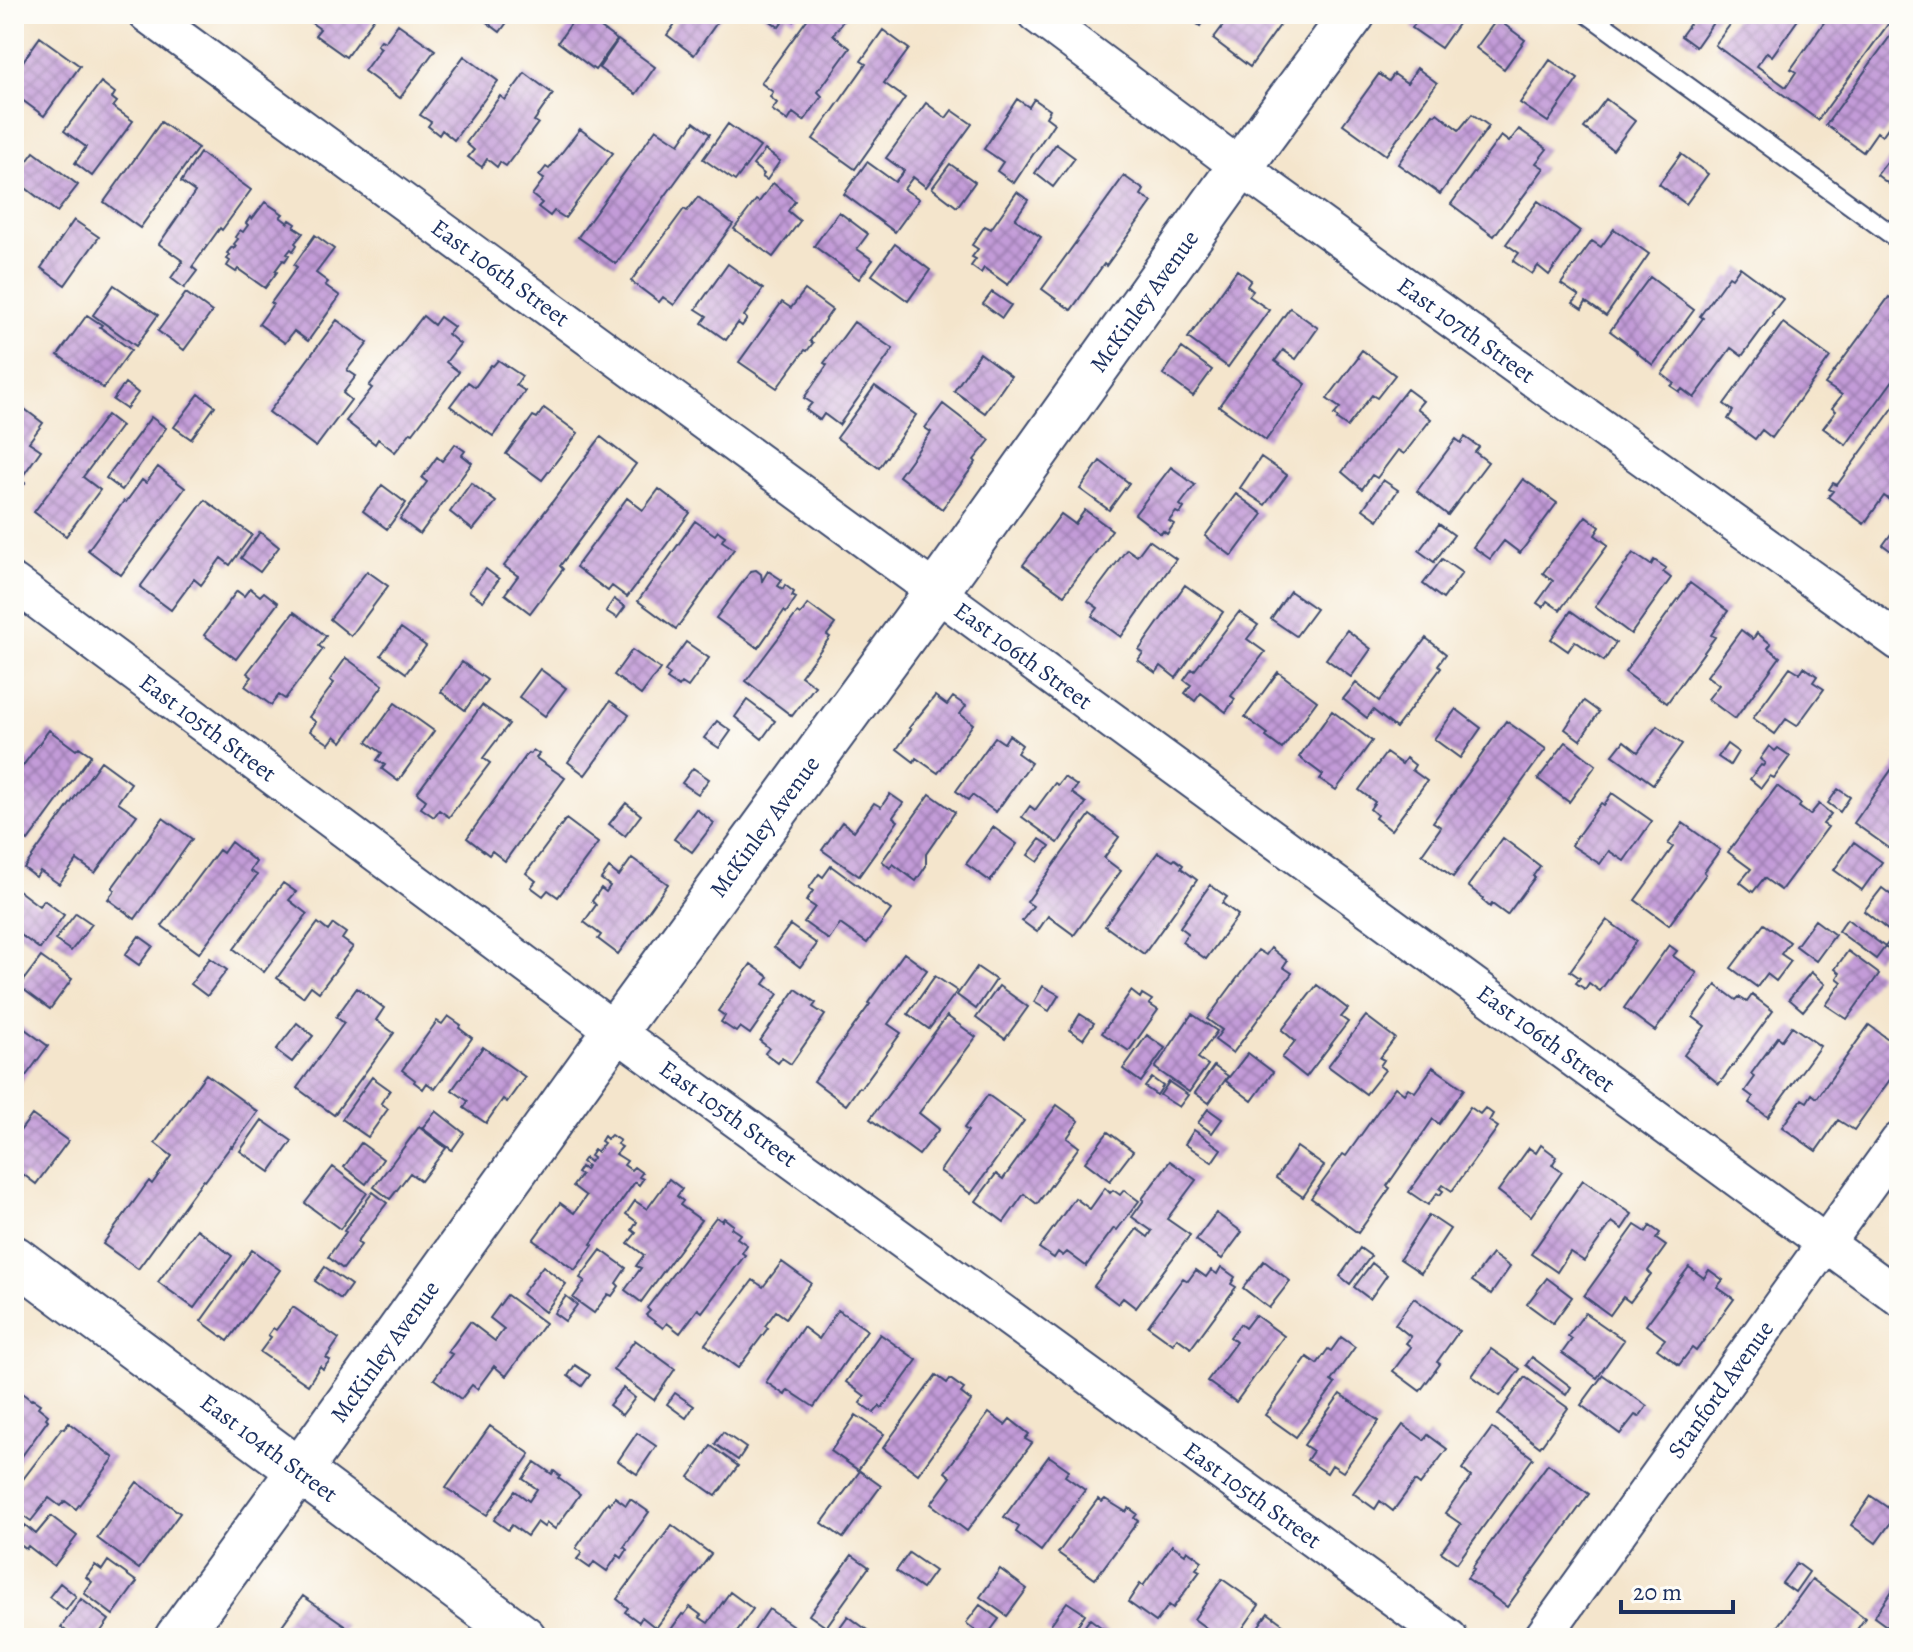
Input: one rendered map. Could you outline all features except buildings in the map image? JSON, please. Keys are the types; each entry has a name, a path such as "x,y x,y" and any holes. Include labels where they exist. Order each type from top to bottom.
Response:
{"street":[{"name":"East 106th Street","path":"147,14 1899,1297"},
{"name":"East 107th Street","path":"1036,14 1240,167 1899,642"},
{"name":"McKinley Avenue","path":"177,1638 1353,14"},
{"name":"East 105th Street","path":"14,583 615,1031 1449,1638"},
{"name":"Stanford Avenue","path":"1542,1638 1899,1141"},
{"name":"East 104th Street","path":"14,1258 524,1638"}],"lane":[{"path":"1588,14 1899,240"}]}
